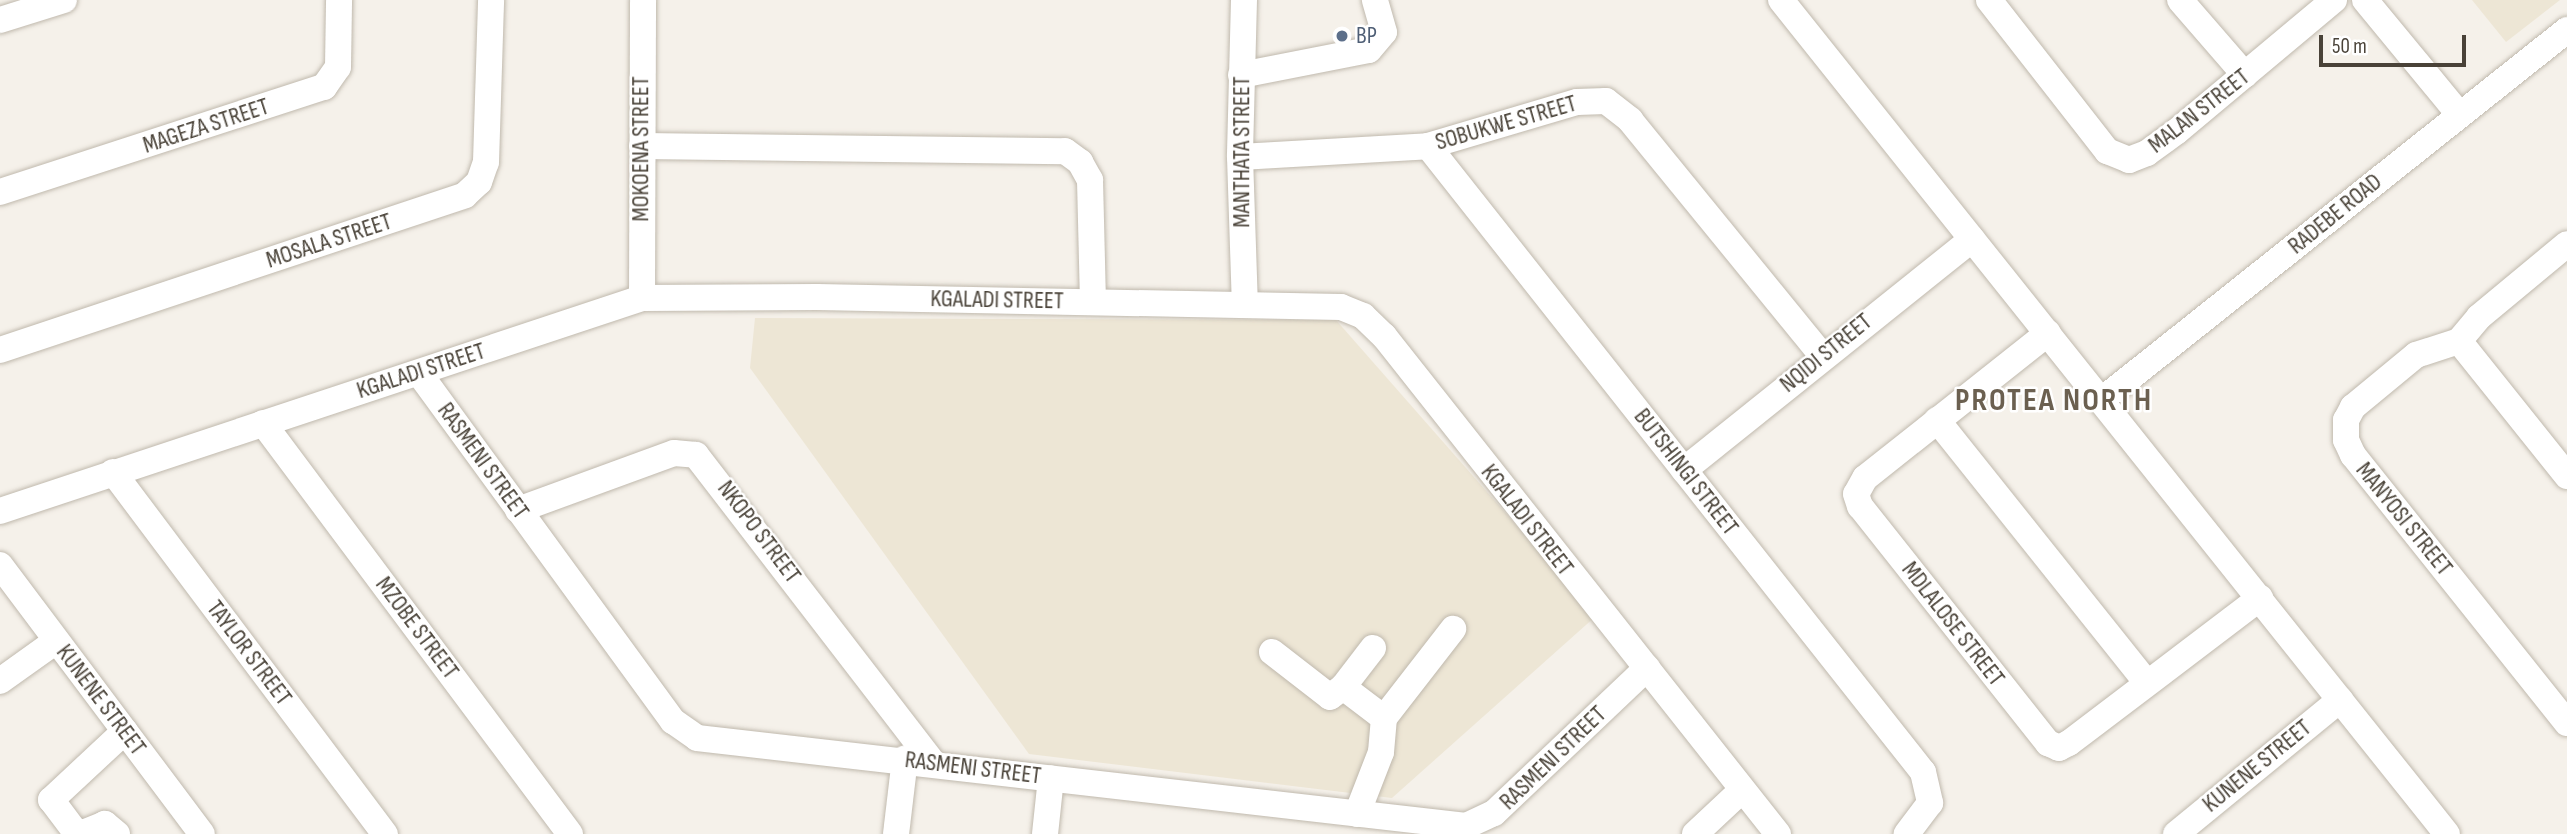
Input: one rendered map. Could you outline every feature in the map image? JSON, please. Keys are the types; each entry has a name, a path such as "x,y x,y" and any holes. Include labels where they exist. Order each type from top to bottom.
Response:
{"street":[{"path":"0,20 64,0"},
{"name":"MAGEZA STREET","path":"0,192 324,87 338,66 339,0"},
{"name":"MOSALA STREET","path":"0,350 465,195 479,182 486,162 491,0"},
{"name":"MOKOENA STREET","path":"642,298 643,0"},
{"name":"MANTHATA STREET","path":"1244,0 1240,157 1245,305"},
{"path":"1241,75 1369,50 1384,32 1376,0"},
{"path":"1781,0 2104,399 2447,834"},
{"name":"MALAN STREET","path":"1989,0 2102,145 2117,158 2132,159 2147,153 2334,0"},
{"path":"2180,0 2245,75"},
{"path":"2365,0 2459,114"},
{"name":"RADEBE ROAD","path":"2104,399 2567,30"},
{"name":"SOBUKWE STREET","path":"1240,157 1428,146 1586,100 1612,104 1630,120 1822,355"},
{"path":"642,146 1065,151 1080,162 1090,180 1093,300"},
{"name":"BUTSHINGI STREET","path":"1428,146 1923,772 1930,803 1907,834"},
{"name":"NQIDI STREET","path":"1684,470 1822,355 1972,239"},
{"path":"2567,244 2479,317 2459,341 2567,476"},
{"name":"KGALADI STREET","path":"0,511 642,298 1093,300 1341,307 1363,316 1778,834"},
{"name":"MDLALOSE STREET","path":"2048,332 1862,481 1857,489 1858,502 2039,732 2052,747 2062,747 2260,598"},
{"name":"MANYOSI STREET","path":"2459,341 2416,355 2353,407 2346,420 2346,440 2353,455 2567,723"},
{"name":"RASMENI STREET","path":"419,373 684,733 704,739 933,763 1459,826 1483,822 1647,668"},
{"path":"1937,420 2146,682"},
{"name":"MZOBE STREET","path":"263,423 570,834"},
{"name":"NKOPO STREET","path":"518,510 674,453 696,455 933,763"},
{"name":"TAYLOR STREET","path":"113,472 385,834"},
{"name":"KUNENE STREET","path":"0,565 202,834"},
{"path":"1357,814 1381,752 1384,718 1453,629"},
{"path":"0,681 56,641"},
{"path":"1272,652 1330,697 1343,687 1373,648"},
{"path":"1343,687 1384,718"},
{"name":"KUNENE STREET","path":"2187,830 2340,700"},
{"path":"117,834 105,824 83,834 74,830 51,800 125,731"},
{"path":"896,834 905,760"},
{"path":"1045,834 1051,778"},
{"path":"1695,834 1742,790"}],"shaded area":[{"path":"2472,0 2560,0 2506,42"},
{"path":"755,318 1336,320 1596,616 1392,798 1029,754 750,368"}],"place":[{"name":"BP","path":"1342,36"}],"district":[{"name":"PROTEA NORTH","path":"2054,401"}]}
